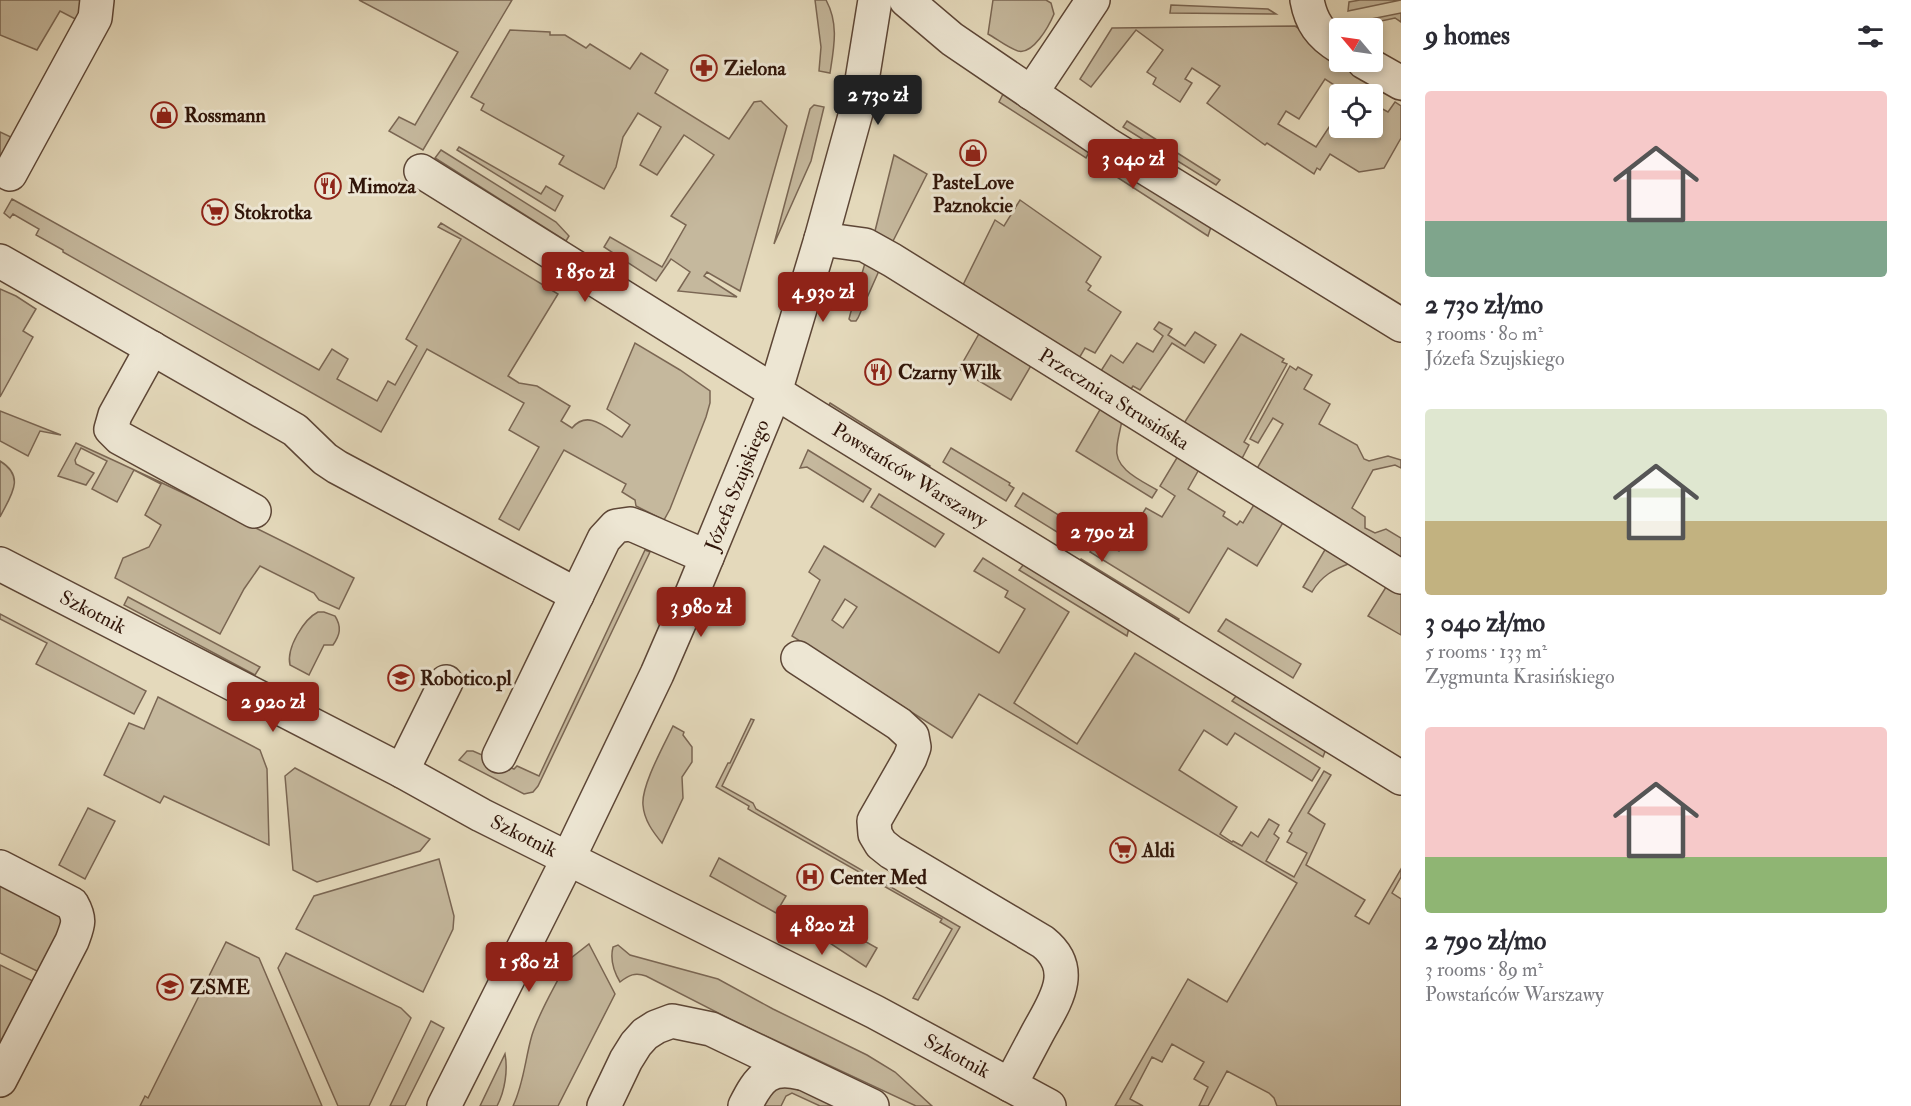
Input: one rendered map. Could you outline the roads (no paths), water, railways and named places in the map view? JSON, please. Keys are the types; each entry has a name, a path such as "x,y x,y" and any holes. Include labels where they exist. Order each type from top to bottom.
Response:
{"street":[{"path":"10,174 94,18 97,0"},
{"name":"Józefa Szujskiego","path":"444,1106 569,857 657,674 775,392 858,105 875,0"},
{"path":"906,0 952,39 1105,143 1401,325"},
{"path":"1031,93 1093,0"},
{"path":"1309,8 1329,19"},
{"path":"1309,8 1329,41"},
{"path":"1383,48 1401,57"},
{"path":"1382,72 1401,83"},
{"name":"Powstańców Warszawy","path":"421,171 1401,778"},
{"name":"Przecznica Strusińska","path":"821,239 865,245 891,260 1401,577"},
{"path":"0,261 295,430 325,459 337,467 577,595"},
{"path":"152,348 115,415 111,429 120,438 254,511"},
{"path":"499,756 604,539 616,525 638,526 707,557"},
{"name":"Szkotnik","path":"0,564 402,771 481,815 875,1012 1050,1106"},
{"path":"798,658 898,724 912,736 914,747 910,758 874,821 875,834 881,844 1043,942 1059,961 1062,978 1057,998 1010,1085"},
{"path":"402,771 446,682"},
{"path":"0,867 72,904 78,914 78,925 72,941 0,1080"},
{"path":"604,1106 636,1044 656,1027 672,1021 711,1029 872,1106"},
{"path":"745,1106 759,1082 767,1075 786,1069 801,1072"}],"place":[{"name":"Zielona","path":"704,68"},
{"name":"Rossmann","path":"164,115"},
{"name":"PasteLove Paznokcie","path":"973,153"},
{"name":"Mimoza","path":"328,186"},
{"name":"Stokrotka","path":"215,212"},
{"name":"Czarny Wilk","path":"878,372"},
{"name":"Robotico.pl","path":"401,678"},
{"name":"Aldi","path":"1123,850"},
{"name":"Center Med","path":"810,877"},
{"name":"ZSME","path":"170,987"}]}
